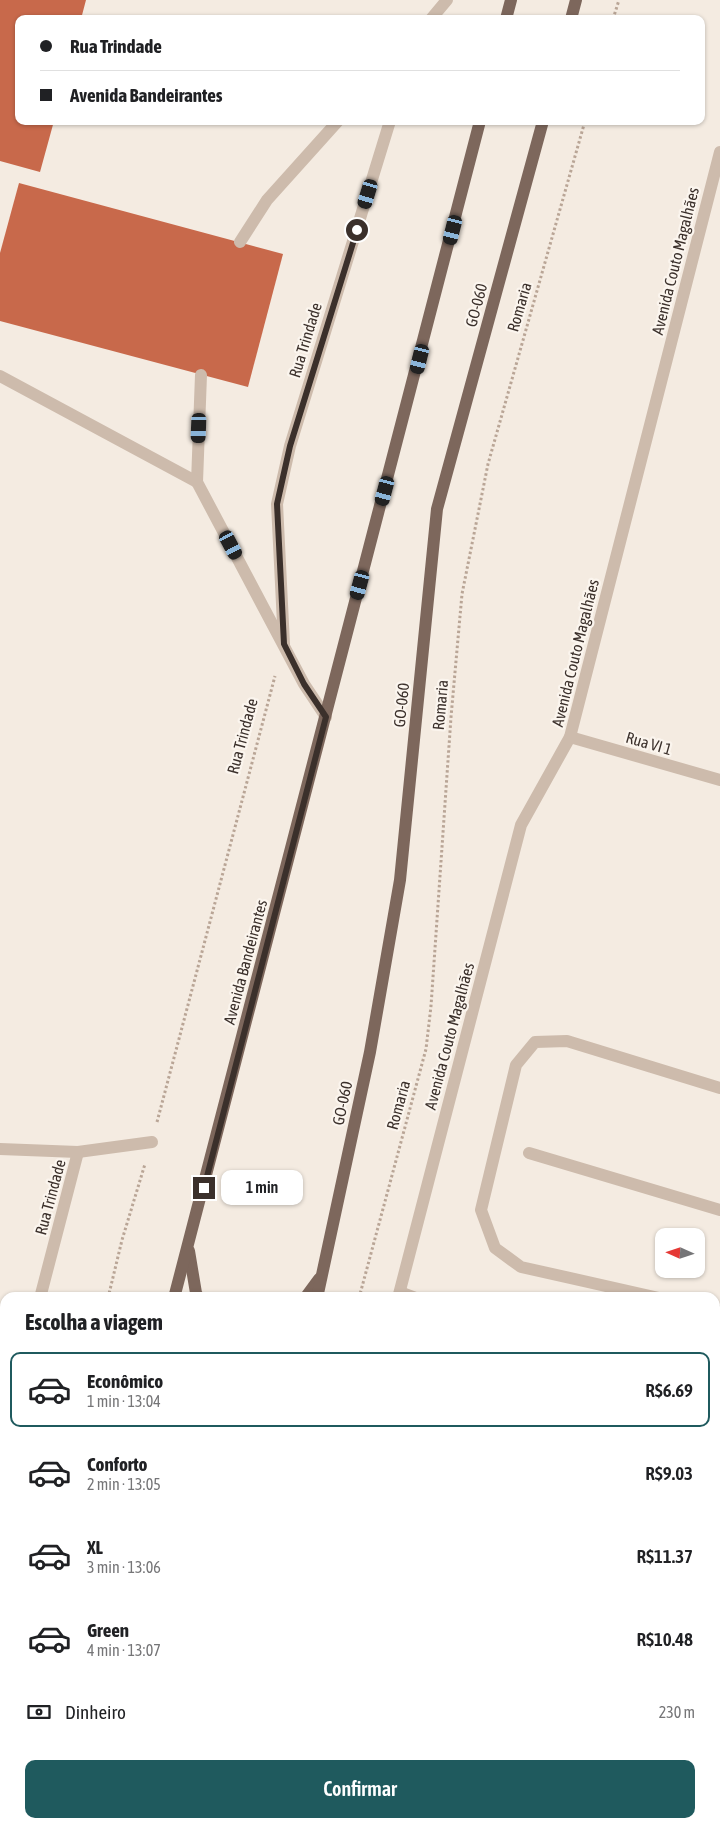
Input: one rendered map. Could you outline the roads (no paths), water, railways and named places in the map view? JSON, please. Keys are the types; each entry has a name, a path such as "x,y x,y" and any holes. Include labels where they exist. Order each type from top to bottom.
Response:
{"main road":[{"path":"507,15 511,0"},
{"path":"572,15 576,0"},
{"path":"326,717 479,125"},
{"name":"GO-060","path":"318,1292 370,1052 400,880 437,509 542,125"},
{"name":"Avenida Bandeirantes","path":"176,1292 326,717"},
{"path":"188,1246 196,1292"},
{"path":"310,1292 322,1275"}],"street":[{"path":"427,15 434,0"},
{"path":"434,15 447,0"},
{"path":"240,242 266,200 334,125"},
{"name":"Rua Trindade","path":"284,644 277,504 290,446 389,125"},
{"name":"Avenida Couto Magalhães","path":"400,1292 521,825 570,737 720,152"},
{"path":"201,375 198,482 304,684 326,717"},
{"path":"0,376 198,482"},
{"name":"Rua VI 1","path":"570,737 720,780"},
{"path":"633,1292 521,1267 495,1248 482,1210 516,1065 535,1042 567,1041 720,1088"},
{"name":"Rua Trindade","path":"42,1292 78,1152 152,1142"},
{"path":"0,1149 78,1152"},
{"path":"529,1154 720,1210"}]}
